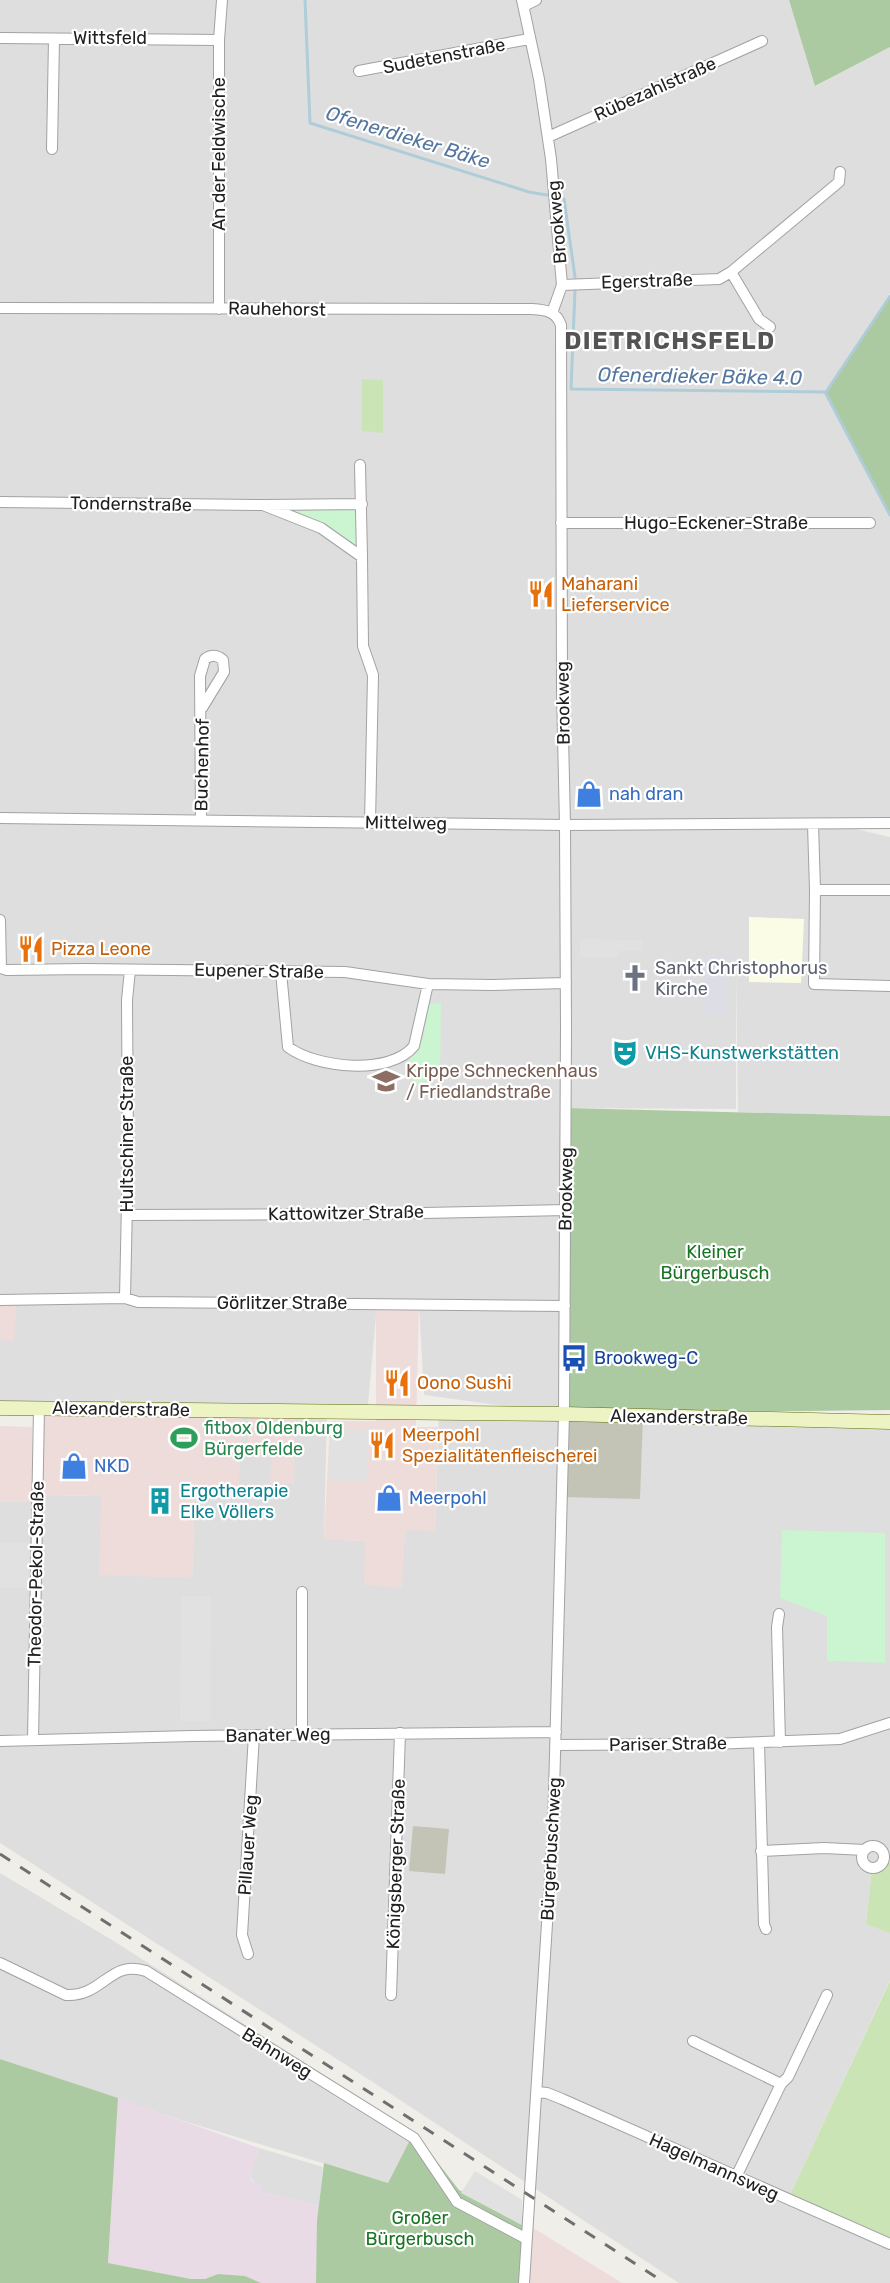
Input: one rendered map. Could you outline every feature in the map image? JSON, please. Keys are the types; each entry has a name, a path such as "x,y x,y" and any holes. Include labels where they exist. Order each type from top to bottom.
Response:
{"main road":[{"name":"Alexanderstraße","path":"0,1408 564,1414 890,1422"}],"street":[{"name":"An der Feldwische","path":"219,309 219,40 222,0"},
{"path":"523,3 536,0"},
{"name":"Brookweg","path":"523,3 548,137 562,285 552,313 558,317 561,325 561,523 566,825 564,1414"},
{"name":"Wittsfeld","path":"0,38 219,40"},
{"path":"52,149 54,39"},
{"name":"Sudetenstraße","path":"359,71 529,39"},
{"name":"Rübezahlstraße","path":"548,137 762,41"},
{"name":"Egerstraße","path":"562,285 719,279 731,272 839,183 840,172"},
{"path":"731,272 759,319 770,327"},
{"name":"Rauhehorst","path":"0,308 532,309 552,313"},
{"path":"360,465 363,646 373,675 370,823"},
{"name":"Tondernstraße","path":"0,502 362,504"},
{"name":"Tondernstraße","path":"263,505 321,528 362,557"},
{"name":"Hugo-Eckener-Straße","path":"561,523 870,524"},
{"name":"Buchenhof","path":"201,821 202,708"},
{"name":"Mittelweg","path":"0,818 566,825 890,823"},
{"path":"813,824 815,854 814,984 890,986"},
{"path":"815,890 890,890"},
{"name":"Eupener Straße","path":"0,920 1,969 7,970 345,972 428,984 566,983"},
{"name":"Hultschiner Straße","path":"126,1298 127,1000 130,970"},
{"path":"281,972 288,1047 305,1058 360,1065 390,1063 409,1052 414,1046 428,984"},
{"name":"Kattowitzer Straße","path":"127,1215 566,1210"},
{"name":"Görlitzer Straße","path":"0,1299 126,1298 138,1302 565,1306"},
{"name":"Theodor-Pekol-Straße","path":"33,1740 39,1408"},
{"name":"Bürgerbuschweg","path":"524,2283 525,2238 537,2092 553,1830 564,1414"},
{"path":"302,1592 302,1735"},
{"path":"779,1614 777,1627 780,1742"},
{"name":"Pariser Straße","path":"556,1745 759,1743 840,1739 890,1723"},
{"name":"Banater Weg","path":"0,1741 254,1735 556,1732"},
{"name":"Königsberger Straße","path":"391,1995 400,1733"},
{"name":"Pillauer Weg","path":"248,1954 242,1935 254,1735"},
{"path":"759,1743 761,1851 766,1929"},
{"path":"761,1851 824,1848 865,1850 871,1846 883,1853 886,1862"},
{"name":"Bahnweg","path":"0,1964 66,1995 78,1996 125,1968 146,1971 414,2138 457,2202 525,2238"},
{"path":"736,2177 827,1995"},
{"path":"693,2041 781,2084"},
{"name":"Hagelmannsweg","path":"537,2092 555,2096 890,2244"}],"shaded area":[{"path":"0,0 789,0 816,86 890,47 890,293 825,392 890,515 890,822 834,824 890,837 890,1116 738,1112 736,968 736,1109 567,1108 643,1416 890,1422 890,1863 869,1867 871,1878 866,1923 890,1933 890,1980 788,2199 890,2245 890,2283 679,2283 368,2079 0,1843 0,1502 32,1501 38,1495 101,1496 192,1578 195,1494 243,1411 327,1412 324,1539 365,1541 401,1588 405,1530 435,1530 439,1413 557,1413 424,1395 419,1304 377,1304 368,1405 205,1410 0,1408"},
{"path":"749,917 804,919 801,983 749,982"},
{"name":"Sankt Christophorus Kirche","path":"580,939 642,940 642,951 619,951 618,958 580,957"},
{"path":"729,956 727,1013 708,1013 708,1020 702,1020 704,957"},
{"path":"376,1303 419,1304 416,1427 438,1427 435,1531 405,1530 402,1588 364,1585 365,1541 324,1539 330,1421 376,1421"},
{"path":"0,1304 16,1304 14,1341 0,1340"},
{"path":"39,1408 243,1411 238,1496 195,1495 192,1578 99,1575 101,1496 38,1495"},
{"path":"248,1411 295,1412 294,1484 270,1483 272,1458 248,1457"},
{"path":"564,1414 643,1416 640,1499 562,1497"},
{"path":"0,1426 32,1427 32,1501 0,1502"},
{"path":"330,1429 369,1429 367,1482 329,1481"},
{"path":"0,1543 29,1543 29,1588 0,1588"},
{"path":"181,1596 211,1596 210,1721 180,1721"},
{"path":"413,1826 449,1829 445,1874 409,1871"},
{"path":"0,1873 112,1940 414,2132 388,2183 184,2121 0,2059"},
{"path":"118,2098 259,2148 250,2176 253,2182 263,2185 261,2192 319,2206 316,2283 261,2283 245,2276 218,2274 205,2279 191,2279 108,2263"},
{"path":"259,2148 323,2167 319,2206 261,2192 250,2176"},
{"path":"475,2171 522,2200 522,2225 461,2193"},
{"path":"527,2224 622,2283 524,2283"}],"green space":[{"path":"789,0 890,0 890,47 815,86"},
{"path":"890,296 890,513 889,514 825,392"},
{"path":"362,379 383,380 383,433 362,431"},
{"path":"263,505 362,505 362,557 341,541"},
{"path":"441,1003 440,1077 413,1085 409,1061 423,1039 429,1004"},
{"name":"Kleiner Bürgerbusch","path":"567,1108 890,1116 890,1410 564,1414"},
{"path":"782,1530 885,1533 885,1663 827,1661 827,1616 780,1598"},
{"path":"883,1860 890,1863 890,1933 866,1924 871,1878 869,1867 879,1866"},
{"path":"890,1981 890,2244 788,2199"},
{"path":"0,2059 118,2098 108,2263 191,2279 205,2279 218,2274 245,2276 261,2283 0,2283"},
{"name":"Großer Bürgerbusch","path":"414,2132 459,2190 522,2225 525,2238 522,2283 316,2283 317,2221 324,2163 388,2183"}],"waterway":[{"name":"Ofenerdieker Bäke","path":"305,0 310,123 529,192 547,195"},
{"name":"Ofenerdieker Bäke","path":"564,199 575,277"},
{"name":"Ofenerdieker Bäke 4.0","path":"575,290 571,389 825,392 890,515"},
{"path":"826,392 890,296"}],"railway":[{"path":"0,1854 665,2283"}],"place":[{"name":"Maharani Lieferservice","path":"541,594"},
{"name":"nah dran","path":"589,794"},
{"name":"Pizza Leone","path":"31,949"},
{"name":"Sankt Christophorus Kirche","path":"635,978"},
{"name":"VHS-Kunstwerkstätten","path":"625,1053"},
{"name":"Krippe Schneckenhaus / Friedlandstraße","path":"386,1081"},
{"name":"Brookweg-C","path":"574,1358"},
{"name":"Oono Sushi","path":"397,1383"},
{"name":"fitbox Oldenburg Bürgerfelde","path":"184,1438"},
{"name":"Meerpohl Spezialitätenfleischerei","path":"382,1445"},
{"name":"NKD","path":"74,1466"},
{"name":"Meerpohl","path":"389,1498"},
{"name":"Ergotherapie Elke Völlers","path":"160,1501"}],"district":[{"name":"DIETRICHSFELD","path":"670,341"}]}
